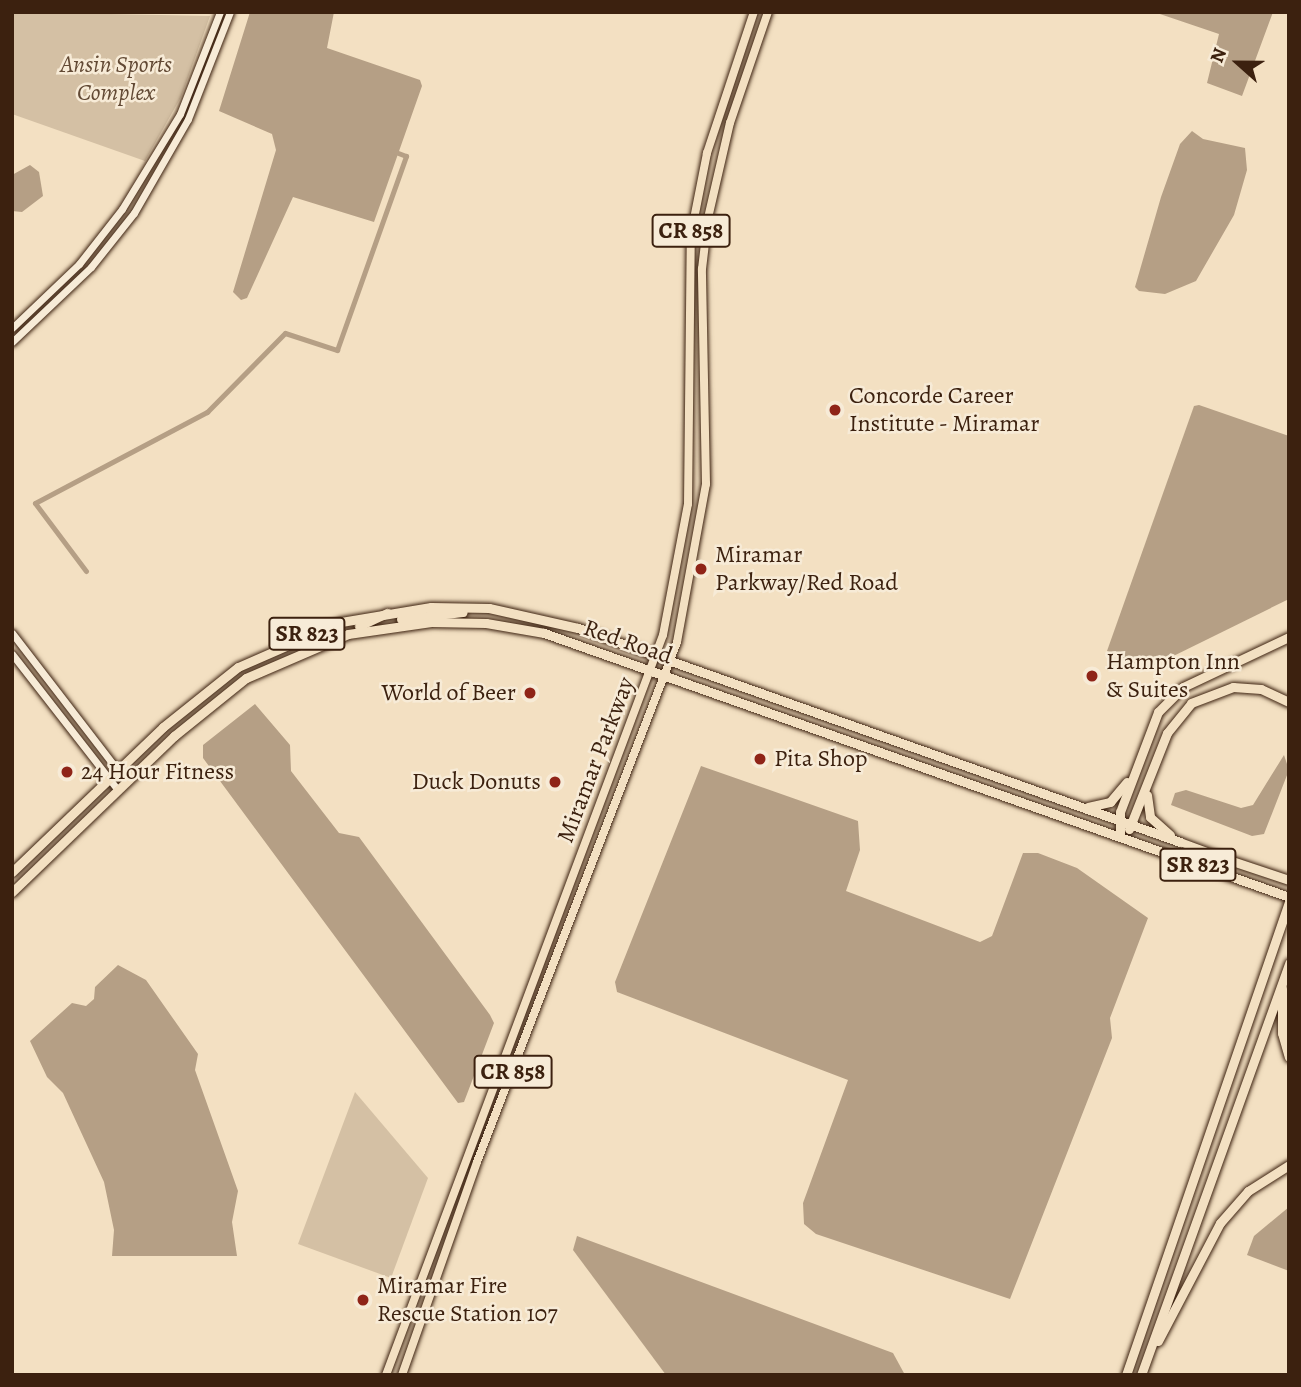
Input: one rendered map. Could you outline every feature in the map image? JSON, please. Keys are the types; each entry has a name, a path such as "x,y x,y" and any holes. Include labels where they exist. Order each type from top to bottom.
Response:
{"highway":[{"name":"Red Road","path":"12,872 117,772 238,667 329,626 387,613 470,608 548,619 1180,842"},
{"path":"388,626 408,615 461,613 470,608"},
{"path":"320,644 331,634 377,622 387,613"},
{"name":"Red Road","path":"12,892 117,789 216,698 291,654 388,626 476,622 524,629 666,675 1275,892 1289,900"},
{"path":"1120,837 1118,821 1150,723 1169,698 1289,637"},
{"path":"1120,837 1133,826 1171,725 1199,698 1244,687 1289,702"},
{"path":"1080,807 1110,802 1132,775"},
{"path":"1147,788 1150,817 1180,842"},
{"name":"Red Road","path":"1232,861 1285,879"},
{"path":"1126,1375 1289,900"},
{"path":"1142,1375 1289,963"},
{"path":"1282,982 1282,1033 1289,1057"},
{"path":"1148,1357 1220,1223 1248,1191 1289,1165"}],"main road":[{"name":"Miramar Parkway","path":"386,1375 656,655 687,516 691,234 707,153 754,12"},
{"name":"Miramar Parkway","path":"402,1375 477,1162 671,661 701,518 708,443 702,269 708,218 730,123 768,12"},
{"path":"687,516 701,518"},
{"name":"Red Road","path":"1180,842 1232,861"}],"street":[{"path":"12,328 79,264 155,160 198,75 220,12"},
{"path":"12,342 90,268 166,162 230,12"},
{"path":"12,633 126,781"},
{"path":"12,654 117,789"}],"green space":[{"name":"Ansin Sports Complex","path":"12,12 210,16 181,97 145,161 12,114"},
{"path":"355,1092 428,1178 391,1278 298,1244"}],"shaded area":[{"path":"250,12 334,12 327,48 420,80 422,86 374,222 293,197 247,298 241,300 233,292 276,150 272,134 219,111"},
{"path":"1154,12 1273,12 1242,96 1207,83 1219,34"},
{"path":"1192,131 1203,139 1245,148 1247,170 1234,215 1196,281 1165,294 1139,291 1135,287 1161,197 1180,144"},
{"path":"30,165 39,172 43,196 22,212 12,211 12,175"},
{"path":"1199,405 1289,436 1289,599 1147,669 1107,651 1194,406"},
{"path":"255,704 290,745 291,771 339,833 359,837 490,1015 494,1023 464,1102 458,1103 203,758 203,745"},
{"path":"1284,755 1289,770 1264,834 1252,836 1171,805 1175,793 1186,790 1241,808 1253,805"},
{"path":"701,766 858,821 860,850 846,891 980,942 992,936 1023,853 1038,853 1077,868 1148,918 1110,1018 1112,1038 1010,1299 816,1234 804,1224 803,1203 848,1080 617,992 615,982"},
{"path":"118,965 146,980 198,1054 195,1070 238,1191 232,1222 237,1256 112,1256 114,1230 104,1182 63,1093 47,1077 30,1041 72,1003 86,1006 94,999 95,987"},
{"path":"1289,1207 1289,1271 1247,1255 1254,1236"},
{"path":"577,1236 893,1353 905,1375 666,1375 573,1250"}],"waterway":[{"path":"86,571 35,503 207,412 285,333 337,350 406,156 393,151"}],"place":[{"name":"Concorde Career Institute - Miramar","path":"835,410"},
{"name":"Miramar Parkway/Red Road","path":"701,569"},
{"name":"Hampton Inn & Suites","path":"1092,676"},
{"name":"World of Beer","path":"530,693"},
{"name":"Pita Shop","path":"760,759"},
{"name":"24 Hour Fitness","path":"67,772"},
{"name":"Duck Donuts","path":"555,782"},
{"name":"Miramar Fire Rescue Station 107","path":"363,1300"}]}
